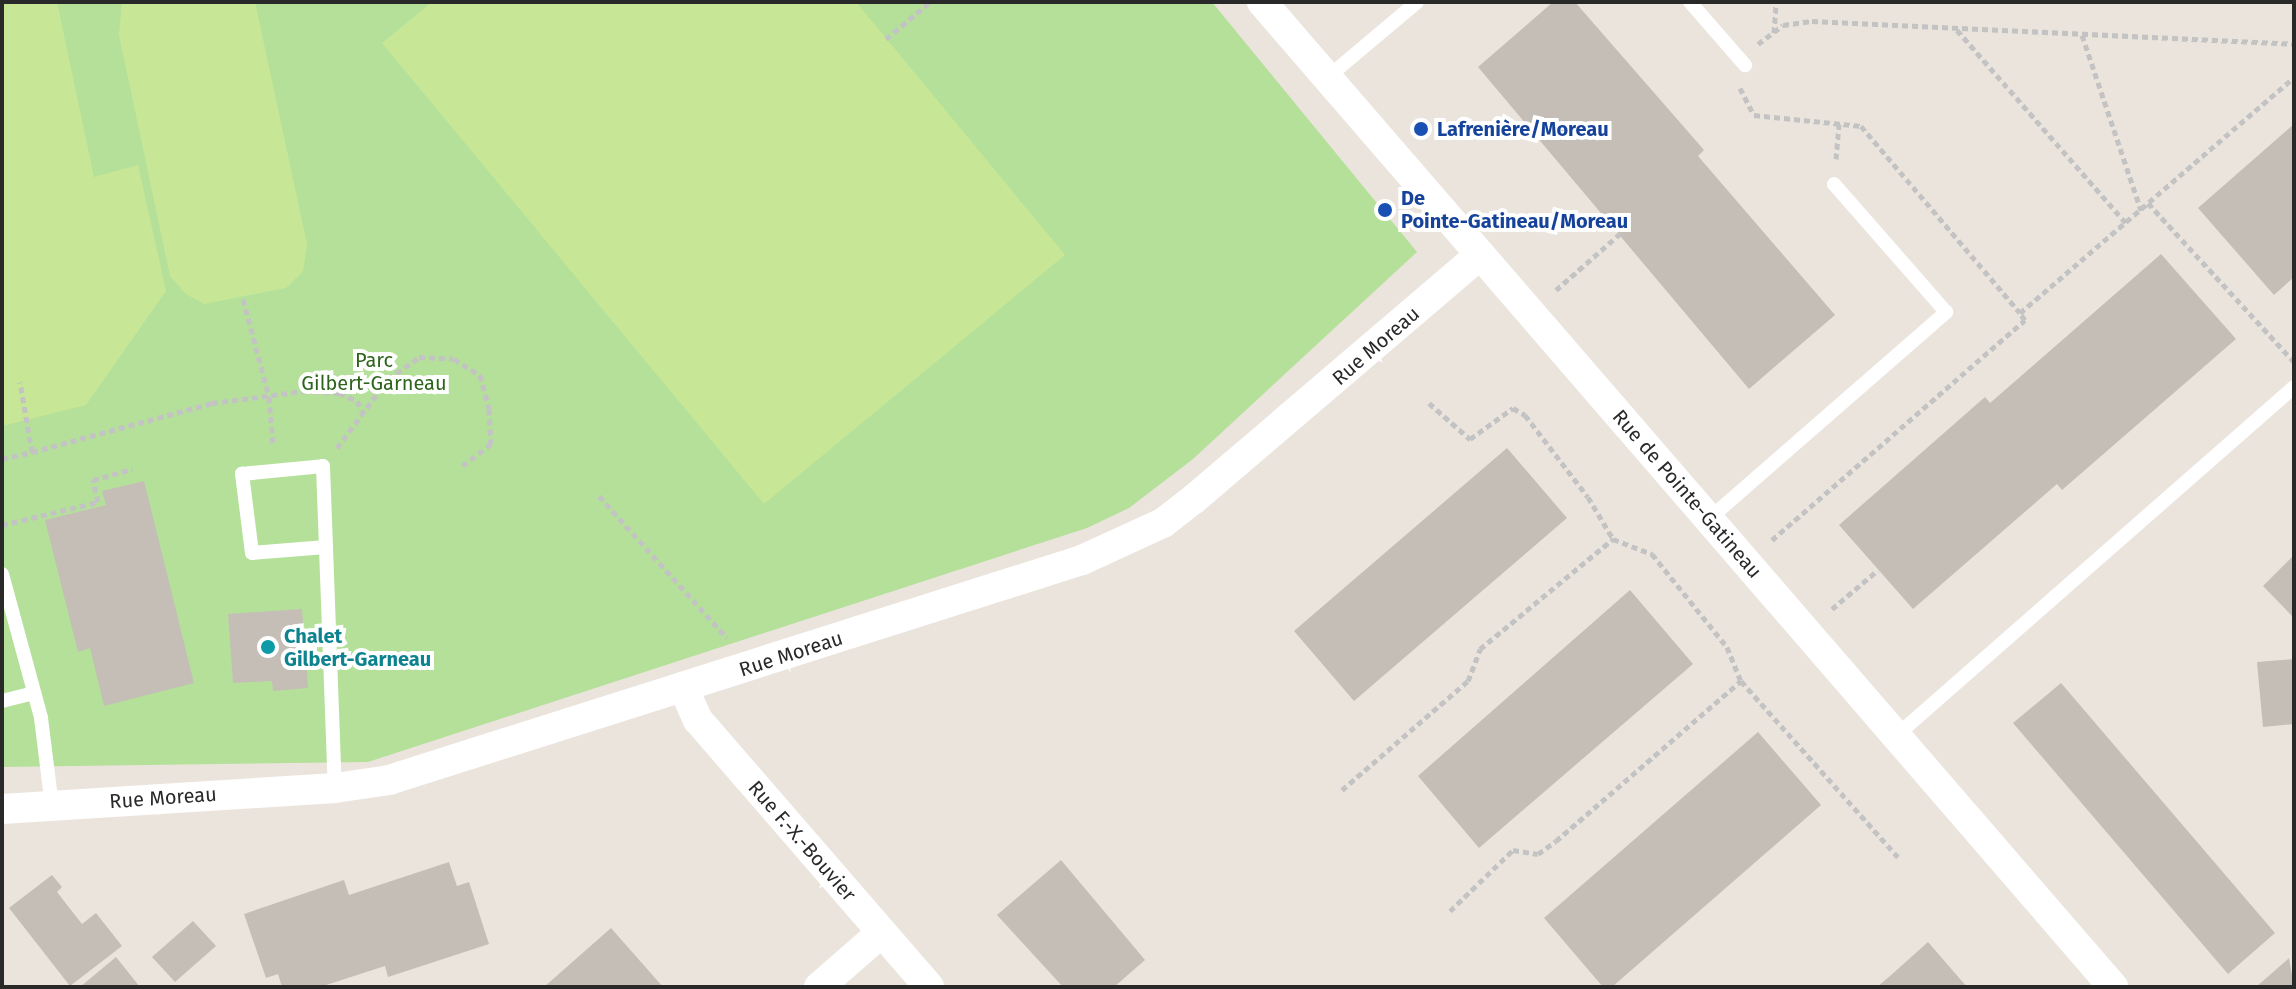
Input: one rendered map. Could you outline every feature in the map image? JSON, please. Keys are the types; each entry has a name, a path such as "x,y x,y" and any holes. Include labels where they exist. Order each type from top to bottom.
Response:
{"street":[{"name":"Rue de Pointe-Gatineau","path":"1262,2 2113,987"},
{"name":"Rue Moreau","path":"2,809 335,788 389,780 684,689 1082,560 1163,523 1379,346 1480,255"},
{"name":"Rue F.-X.-Bouvier","path":"684,689 698,720 929,987"},
{"path":"819,987 881,933"}],"lane":[{"path":"1328,77 1417,2"},
{"path":"1690,2 1745,65"},
{"path":"1709,519 1946,312 1834,184"},
{"path":"1896,736 2294,387"},
{"path":"326,547 252,553 242,474 323,466 335,788"},
{"path":"2,574 34,693 52,806"},
{"path":"2,701 34,693"}],"path":[{"path":"886,39 930,2"},
{"path":"1774,33 1776,2"},
{"path":"1772,540 2025,320 1861,126 1754,115 1738,81 1754,47 1783,25 1812,21 2294,44"},
{"path":"1956,29 2124,224"},
{"path":"2082,35 2141,210"},
{"path":"2020,313 2294,77"},
{"path":"1834,184 1839,124"},
{"path":"2124,224 2149,202"},
{"path":"2149,202 2294,362"},
{"path":"1556,290 1622,232"},
{"path":"243,299 269,397 275,471"},
{"path":"323,466 388,379 419,357 454,359 480,375 489,409 491,444 462,466"},
{"path":"20,382 32,452"},
{"path":"2,459 212,403 303,391 339,393 357,401 364,414"},
{"path":"1429,403 1470,439 1513,408 1525,415 1588,497 1613,539 1652,554 1727,647 1741,681 1898,857"},
{"path":"2,525 98,502 93,480 132,469"},
{"path":"599,496 733,644"},
{"path":"1342,790 1468,681 1480,649 1613,539"},
{"path":"1832,609 1878,570"},
{"path":"1450,911 1513,850 1538,854 1556,841 1741,681"}],"green space":[{"name":"Parc Gilbert-Garneau","path":"2,2 1212,2 1417,252 1193,459 1129,508 1087,528 368,762 2,767"},
{"path":"2,2 57,2 94,177 138,165 166,291 86,405 2,426"},
{"path":"122,2 255,2 307,244 303,271 286,288 204,304 186,294 170,276 119,35"},
{"path":"432,2 856,2 1065,255 764,504 382,43"}],"building":[{"path":"1553,2 1575,2 1704,150 1698,156 1835,315 1749,389 1478,67"},
{"path":"2294,124 2294,277 2274,295 2198,208"},
{"path":"2161,254 2236,339 2062,490 2057,484 1913,609 1839,525 1985,397 1990,403"},
{"path":"1507,448 1567,518 1354,701 1294,631"},
{"path":"144,481 194,683 104,706 90,648 78,652 45,520 106,505 102,491"},
{"path":"2294,555 2294,618 2263,586"},
{"path":"1630,590 1693,664 1479,848 1418,776"},
{"name":"Chalet Gilbert-Garneau","path":"302,609 308,688 273,691 272,681 233,683 228,614"},
{"path":"2294,659 2294,724 2263,727 2257,662"},
{"path":"2061,683 2275,933 2228,974 2013,723"},
{"path":"1758,732 1821,805 1612,987 1603,987 1544,918"},
{"path":"1061,860 1145,960 1114,987 1063,987 997,915"},
{"path":"449,862 457,886 469,882 489,944 388,977 385,966 320,987 282,987 278,974 266,978 244,914 344,880 349,895"},
{"path":"52,875 62,887 57,892 82,924 96,913 122,946 70,986 9,908"},
{"path":"193,921 216,946 175,982 152,957"},
{"path":"611,928 663,987 544,987"},
{"path":"1928,942 1967,987 1877,987 1890,976"},
{"path":"116,957 140,987 80,987"},
{"path":"2289,958 2294,987 2256,987"}],"place":[{"name":"Lafrenière/Moreau","path":"1421,129"},
{"name":"De Pointe-Gatineau/Moreau","path":"1385,210"},
{"name":"Chalet Gilbert-Garneau","path":"268,647"}]}
